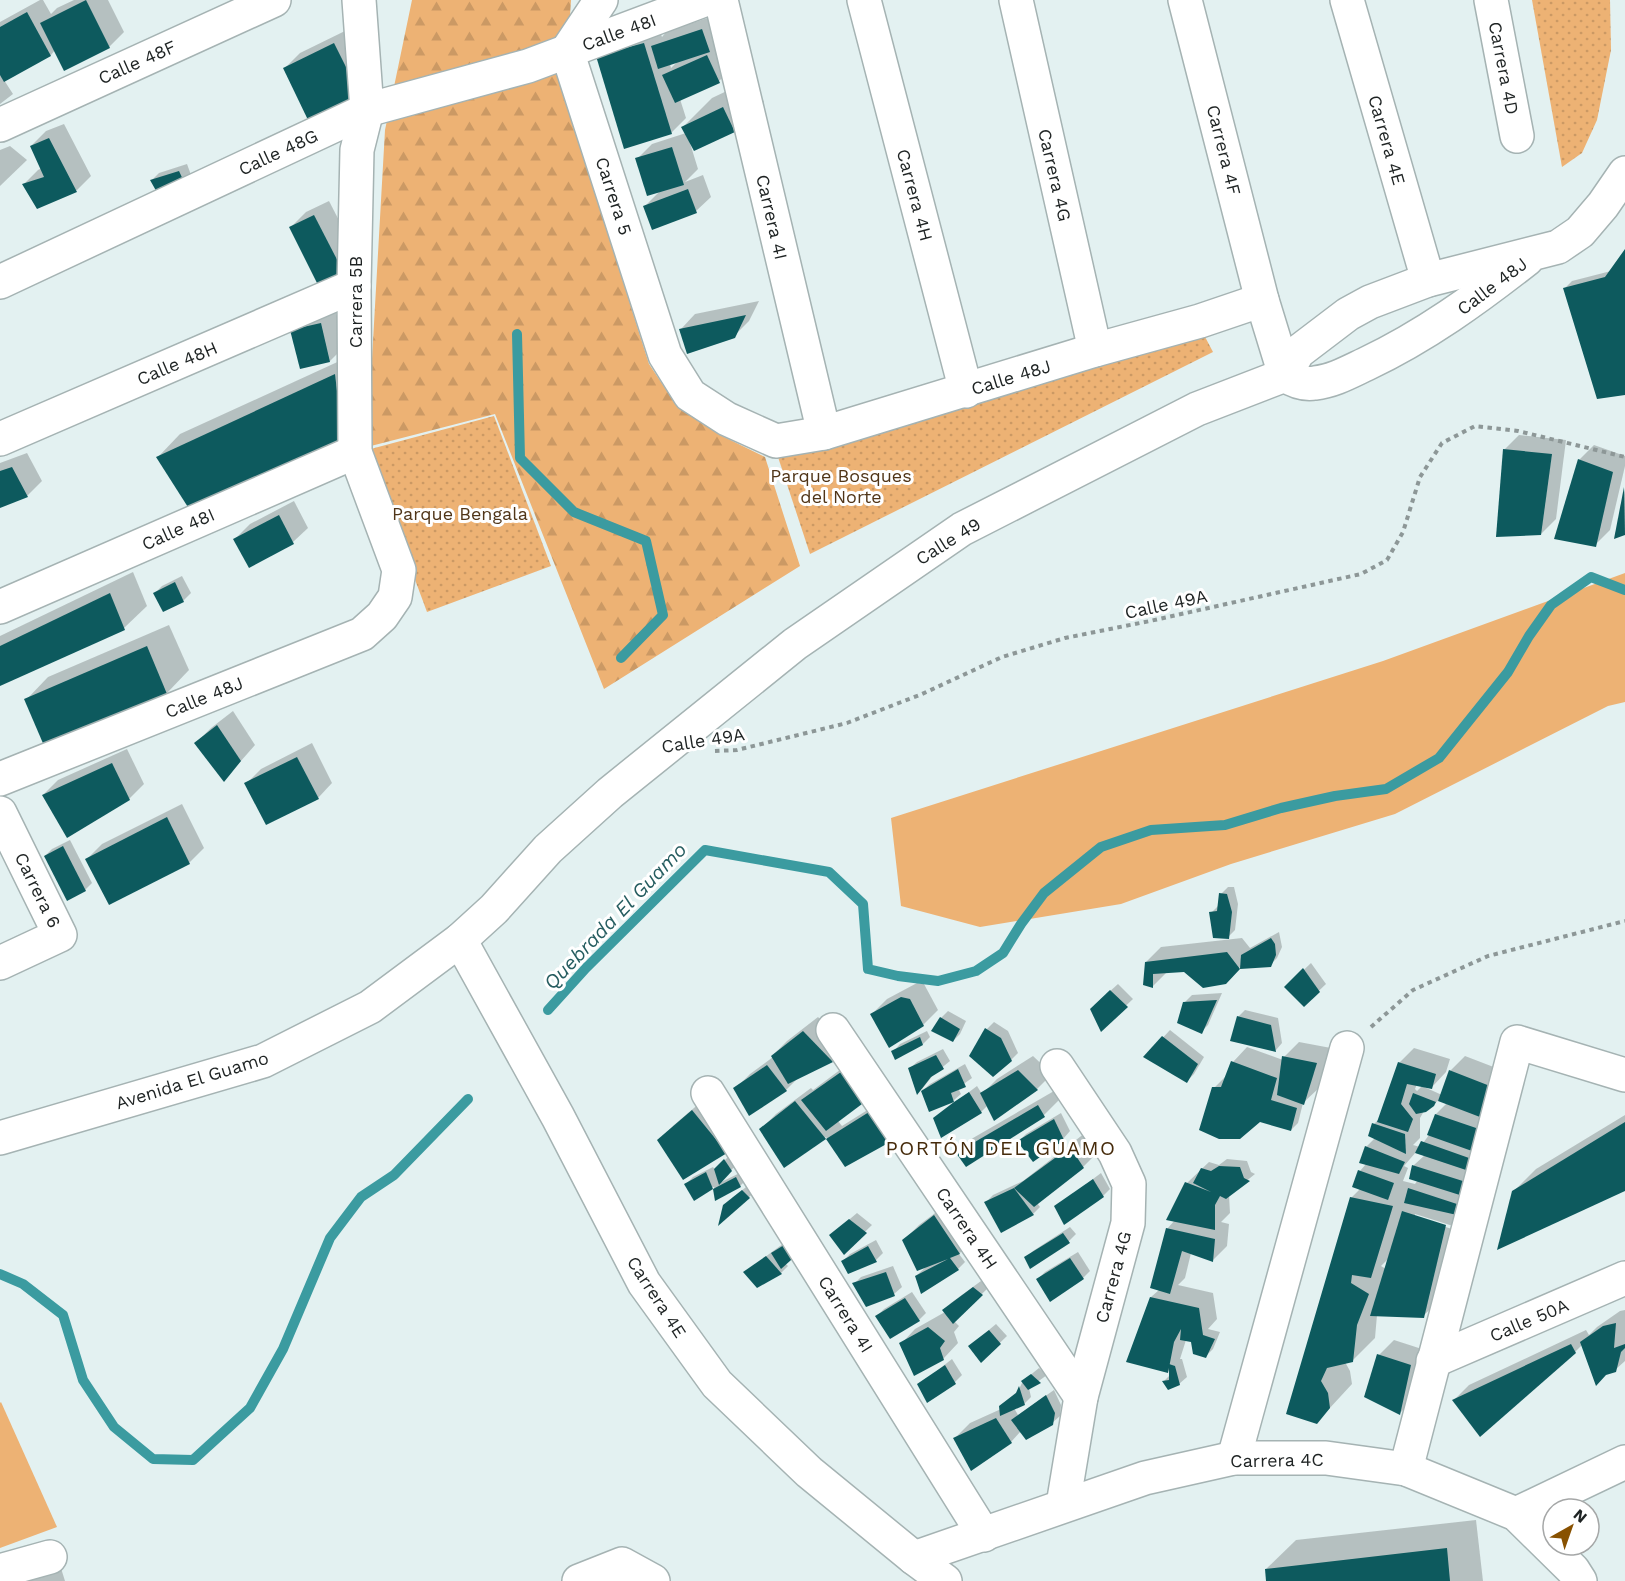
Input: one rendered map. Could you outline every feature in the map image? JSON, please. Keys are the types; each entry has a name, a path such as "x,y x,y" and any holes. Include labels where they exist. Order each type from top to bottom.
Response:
{"street":[{"name":"Calle 48F","path":"0,125 274,0"},
{"name":"Carrera 5B","path":"359,0 367,110 357,150 354,286 355,452 399,570 395,597"},
{"path":"567,51 601,0"},
{"name":"Calle 48I","path":"567,51 704,0"},
{"name":"Carrera 4I","path":"721,0 824,433"},
{"name":"Carrera 4H","path":"864,0 966,391"},
{"name":"Carrera 4G","path":"1016,0 1095,350"},
{"name":"Carrera 4F","path":"1185,0 1262,300"},
{"name":"Carrera 4E","path":"1347,0 1428,280"},
{"name":"Carrera 4D","path":"1491,0 1517,136"},
{"name":"Calle 48G","path":"0,282 367,110 528,66 567,51"},
{"name":"Carrera 5","path":"567,51 665,355 690,395"},
{"name":"Calle 48J","path":"1536,253 1453,316 1390,352 1333,380 1312,384 1296,382 1285,375 1298,352 1348,314 1370,302 1428,280 1558,247 1580,232 1603,205 1625,173"},
{"name":"Calle 48H","path":"0,439 354,286"},
{"path":"1262,300 1285,375"},
{"name":"Calle 48J","path":"690,395 727,419 776,441 824,433 1095,350 1200,321 1262,300"},
{"name":"Calle 49","path":"645,764 795,644 962,529 1197,409 1285,375"},
{"name":"Calle 48I","path":"0,607 355,452"},
{"name":"Calle 48J","path":"0,779 362,634 382,616 395,597"},
{"name":"Avenida El Guamo","path":"0,1138 263,1061 370,1006 460,940 494,909 549,849 645,764"},
{"name":"Carrera 6","path":"0,813 60,935 0,963"},
{"name":"Carrera 4E","path":"460,940 558,1117 644,1283 717,1384 809,1472 945,1581"},
{"name":"Carrera 4H","path":"833,1030 1081,1397"},
{"path":"1406,1468 1517,1042 1625,1075"},
{"path":"1234,1458 1347,1047"},
{"name":"Carrera 4G","path":"1057,1066 1116,1153 1130,1184 1128,1223 1081,1397 1064,1505"},
{"name":"Carrera 4I","path":"708,1093 984,1535"},
{"name":"Calle 50A","path":"1433,1361 1625,1278"},
{"name":"Carrera 4C","path":"914,1558 1146,1478 1234,1458 1326,1458 1406,1468 1516,1514 1573,1570 1580,1581"},
{"path":"1516,1514 1625,1462"},
{"path":"0,1571 50,1557"},
{"path":"579,1581 622,1564 653,1581"}],"path":[{"name":"Calle 49A","path":"705,752 737,750 847,723 922,694 1002,657 1065,638 1361,574 1387,560 1403,532 1420,477 1442,443 1475,426 1518,431 1625,457"},
{"path":"1347,1047 1413,990 1488,956 1625,921"}],"green space":[{"path":"412,0 571,0 565,97 649,364 677,406 718,434 765,457 800,566 604,689 495,414 367,447 385,130"},
{"path":"1532,0 1610,0 1611,50 1597,120 1582,153 1562,167"},
{"name":"Parque Bosques del Norte","path":"1203,333 1213,352 810,554 777,454"},
{"name":"Parque Bengala","path":"494,416 551,566 427,612 367,450"},
{"path":"1625,573 1625,702 1608,706 1395,814 1231,864 1121,904 980,927 901,906 891,818 1383,661"},
{"path":"0,1403 57,1527 0,1548"}],"building":[{"path":"86,0 110,48 64,71 40,23"},
{"path":"27,12 51,56 4,82 0,75 0,27"},
{"path":"702,29 710,52 658,69 651,46"},
{"path":"334,43 360,95 308,120 283,68"},
{"path":"644,43 672,134 624,149 596,56"},
{"path":"707,55 720,83 675,103 662,75"},
{"path":"723,107 735,132 694,151 681,127"},
{"path":"49,138 77,192 37,209 22,184 44,177 30,146"},
{"path":"672,147 684,185 647,196 635,158"},
{"path":"179,171 185,184 159,196 150,180"},
{"path":"688,189 697,213 652,230 643,206"},
{"path":"314,215 346,277 320,289 289,227"},
{"path":"1625,249 1625,395 1597,399 1563,288 1605,277"},
{"path":"746,315 735,338 687,354 679,329"},
{"path":"321,323 330,362 300,369 290,330"},
{"path":"335,374 343,443 193,515 156,457"},
{"path":"1503,449 1552,454 1541,535 1496,537"},
{"path":"1578,459 1613,472 1596,547 1554,539"},
{"path":"12,467 28,497 0,508 0,471"},
{"path":"1624,487 1625,535 1614,539"},
{"path":"279,515 294,544 249,568 233,539"},
{"path":"175,582 184,602 163,612 153,593"},
{"path":"110,593 125,630 0,686 0,646"},
{"path":"147,646 167,694 45,748 24,699"},
{"path":"217,725 241,761 224,782 194,743"},
{"path":"297,757 319,799 266,825 244,783"},
{"path":"112,763 130,800 67,838 42,795"},
{"path":"167,817 190,864 109,905 85,859"},
{"path":"63,846 86,891 67,901 44,856"},
{"path":"1219,893 1227,894 1232,912 1229,939 1213,938 1209,912 1217,911"},
{"path":"1271,938 1275,944 1276,955 1271,967 1240,969 1241,955"},
{"path":"1227,952 1240,969 1226,984 1203,988 1184,972 1153,974 1153,988 1143,985 1145,962"},
{"path":"1303,968 1320,992 1304,1007 1284,987"},
{"path":"1110,990 1128,1007 1101,1032 1090,1009"},
{"path":"901,997 910,999 924,1026 889,1048 870,1014"},
{"path":"1217,1000 1202,1034 1177,1023 1183,1002"},
{"path":"1237,1016 1271,1025 1276,1052 1230,1041"},
{"path":"940,1017 960,1029 953,1042 931,1031"},
{"path":"985,1028 1001,1038 1012,1061 993,1077 969,1056"},
{"path":"803,1031 833,1062 788,1084 771,1056"},
{"path":"1162,1036 1198,1064 1187,1083 1143,1057"},
{"path":"920,1037 923,1045 895,1060 891,1051"},
{"path":"936,1055 944,1069 931,1077 917,1095 908,1068"},
{"path":"1282,1056 1317,1063 1304,1105 1277,1095"},
{"path":"1231,1061 1277,1078 1271,1100 1297,1108 1291,1131 1260,1122 1240,1139 1219,1139 1199,1130 1212,1087 1221,1087"},
{"path":"1398,1062 1436,1074 1432,1089 1407,1084 1401,1104 1413,1119 1408,1132 1377,1122"},
{"path":"767,1065 787,1091 749,1116 733,1088"},
{"path":"958,1069 966,1087 951,1093 954,1102 929,1112 921,1091"},
{"path":"1018,1070 1038,1090 994,1121 980,1093"},
{"path":"1449,1070 1490,1086 1480,1117 1438,1101"},
{"path":"841,1072 862,1104 826,1131 801,1100"},
{"path":"969,1092 982,1113 941,1138 933,1118"},
{"path":"1413,1093 1436,1102 1434,1106 1426,1112 1416,1114 1409,1104"},
{"path":"795,1101 826,1139 784,1168 759,1129"},
{"path":"1038,1105 1045,1117 966,1167 956,1153"},
{"path":"692,1110 727,1153 683,1180 657,1140"},
{"path":"869,1112 892,1141 845,1167 826,1139"},
{"path":"1435,1114 1479,1129 1472,1151 1427,1135"},
{"path":"1054,1119 1064,1140 1033,1162 1017,1141"},
{"path":"1625,1122 1625,1191 1497,1250 1512,1191"},
{"path":"1372,1123 1405,1134 1406,1154 1368,1136"},
{"path":"1421,1141 1469,1158 1469,1171 1415,1153"},
{"path":"1365,1146 1405,1162 1399,1174 1359,1163"},
{"path":"1070,1147 1084,1168 1034,1207 1014,1188"},
{"path":"724,1159 732,1171 719,1185 714,1169"},
{"path":"1412,1165 1466,1182 1463,1196 1409,1179"},
{"path":"1219,1166 1240,1167 1244,1178 1250,1181 1226,1199 1220,1196 1215,1205 1215,1230 1166,1220 1185,1182 1211,1192 1193,1183 1201,1168 1211,1171"},
{"path":"1358,1170 1394,1183 1388,1200 1352,1187"},
{"path":"706,1172 713,1189 694,1201 684,1184"},
{"path":"736,1177 741,1187 715,1201 713,1189"},
{"path":"1093,1179 1104,1197 1064,1225 1054,1206"},
{"path":"1014,1188 1034,1215 1001,1233 984,1202"},
{"path":"1408,1188 1460,1205 1457,1215 1404,1203"},
{"path":"742,1190 750,1198 718,1226 723,1205"},
{"path":"1350,1197 1393,1206 1371,1278 1352,1275 1351,1283 1369,1294 1357,1325 1353,1362 1327,1368 1321,1381 1328,1393 1330,1408 1317,1424 1286,1414"},
{"path":"1402,1211 1446,1225 1424,1318 1370,1316"},
{"path":"934,1215 960,1254 950,1258 959,1270 921,1294 915,1276 948,1259 917,1271 902,1240"},
{"path":"849,1219 867,1233 844,1255 829,1235"},
{"path":"1166,1228 1215,1239 1213,1262 1182,1251 1170,1294 1150,1288"},
{"path":"1063,1233 1070,1243 1030,1269 1024,1257"},
{"path":"794,1239 800,1252 781,1269 771,1253"},
{"path":"868,1246 877,1262 848,1274 841,1261"},
{"path":"766,1256 782,1274 757,1288 743,1272"},
{"path":"1070,1258 1084,1279 1050,1302 1036,1279"},
{"path":"886,1272 895,1296 866,1307 852,1283"},
{"path":"973,1287 983,1295 953,1324 942,1310"},
{"path":"1150,1297 1199,1308 1203,1335 1215,1339 1206,1358 1193,1354 1191,1342 1180,1340 1181,1329 1174,1342 1168,1373 1126,1362"},
{"path":"905,1298 920,1321 890,1339 875,1316"},
{"path":"1616,1323 1614,1348 1625,1344 1625,1348 1621,1352 1616,1372 1606,1375 1596,1386 1580,1342 1603,1326"},
{"path":"928,1327 945,1341 940,1348 944,1360 914,1376 899,1343"},
{"path":"989,1330 1001,1344 981,1363 968,1346"},
{"path":"1571,1344 1576,1353 1480,1437 1452,1400"},
{"path":"1377,1354 1411,1365 1400,1415 1364,1397"},
{"path":"1169,1364 1175,1366 1180,1385 1168,1390 1162,1381 1169,1380"},
{"path":"945,1365 956,1384 927,1403 917,1384"},
{"path":"1031,1374 1041,1383 1028,1390 1021,1381"},
{"path":"1019,1386 1025,1405 1000,1416 999,1406 1016,1393"},
{"path":"1046,1395 1055,1413 1053,1425 1026,1440 1011,1420"},
{"path":"996,1418 1012,1443 971,1471 953,1438"},
{"path":"1447,1548 1450,1581 1266,1581 1265,1569"}],"waterway":[{"path":"517,334 520,458 574,512 646,541 663,615 621,658"},
{"name":"Quebrada El Guamo","path":"548,1010 586,968 705,850 829,872 863,904 868,969 898,976 938,981 976,971 1003,953 1044,893 1101,847 1151,830 1225,825 1281,808 1335,796 1386,789 1439,758 1508,672 1551,605 1591,577 1625,590"},
{"name":"Quebrada El Guamo","path":"0,1274 23,1284 63,1315 83,1380 114,1427 153,1459 193,1460 250,1408 283,1349 330,1238 361,1197 394,1175 468,1099"}],"district":[{"name":"PORTÓN DEL GUAMO","path":"1001,1148"}]}
